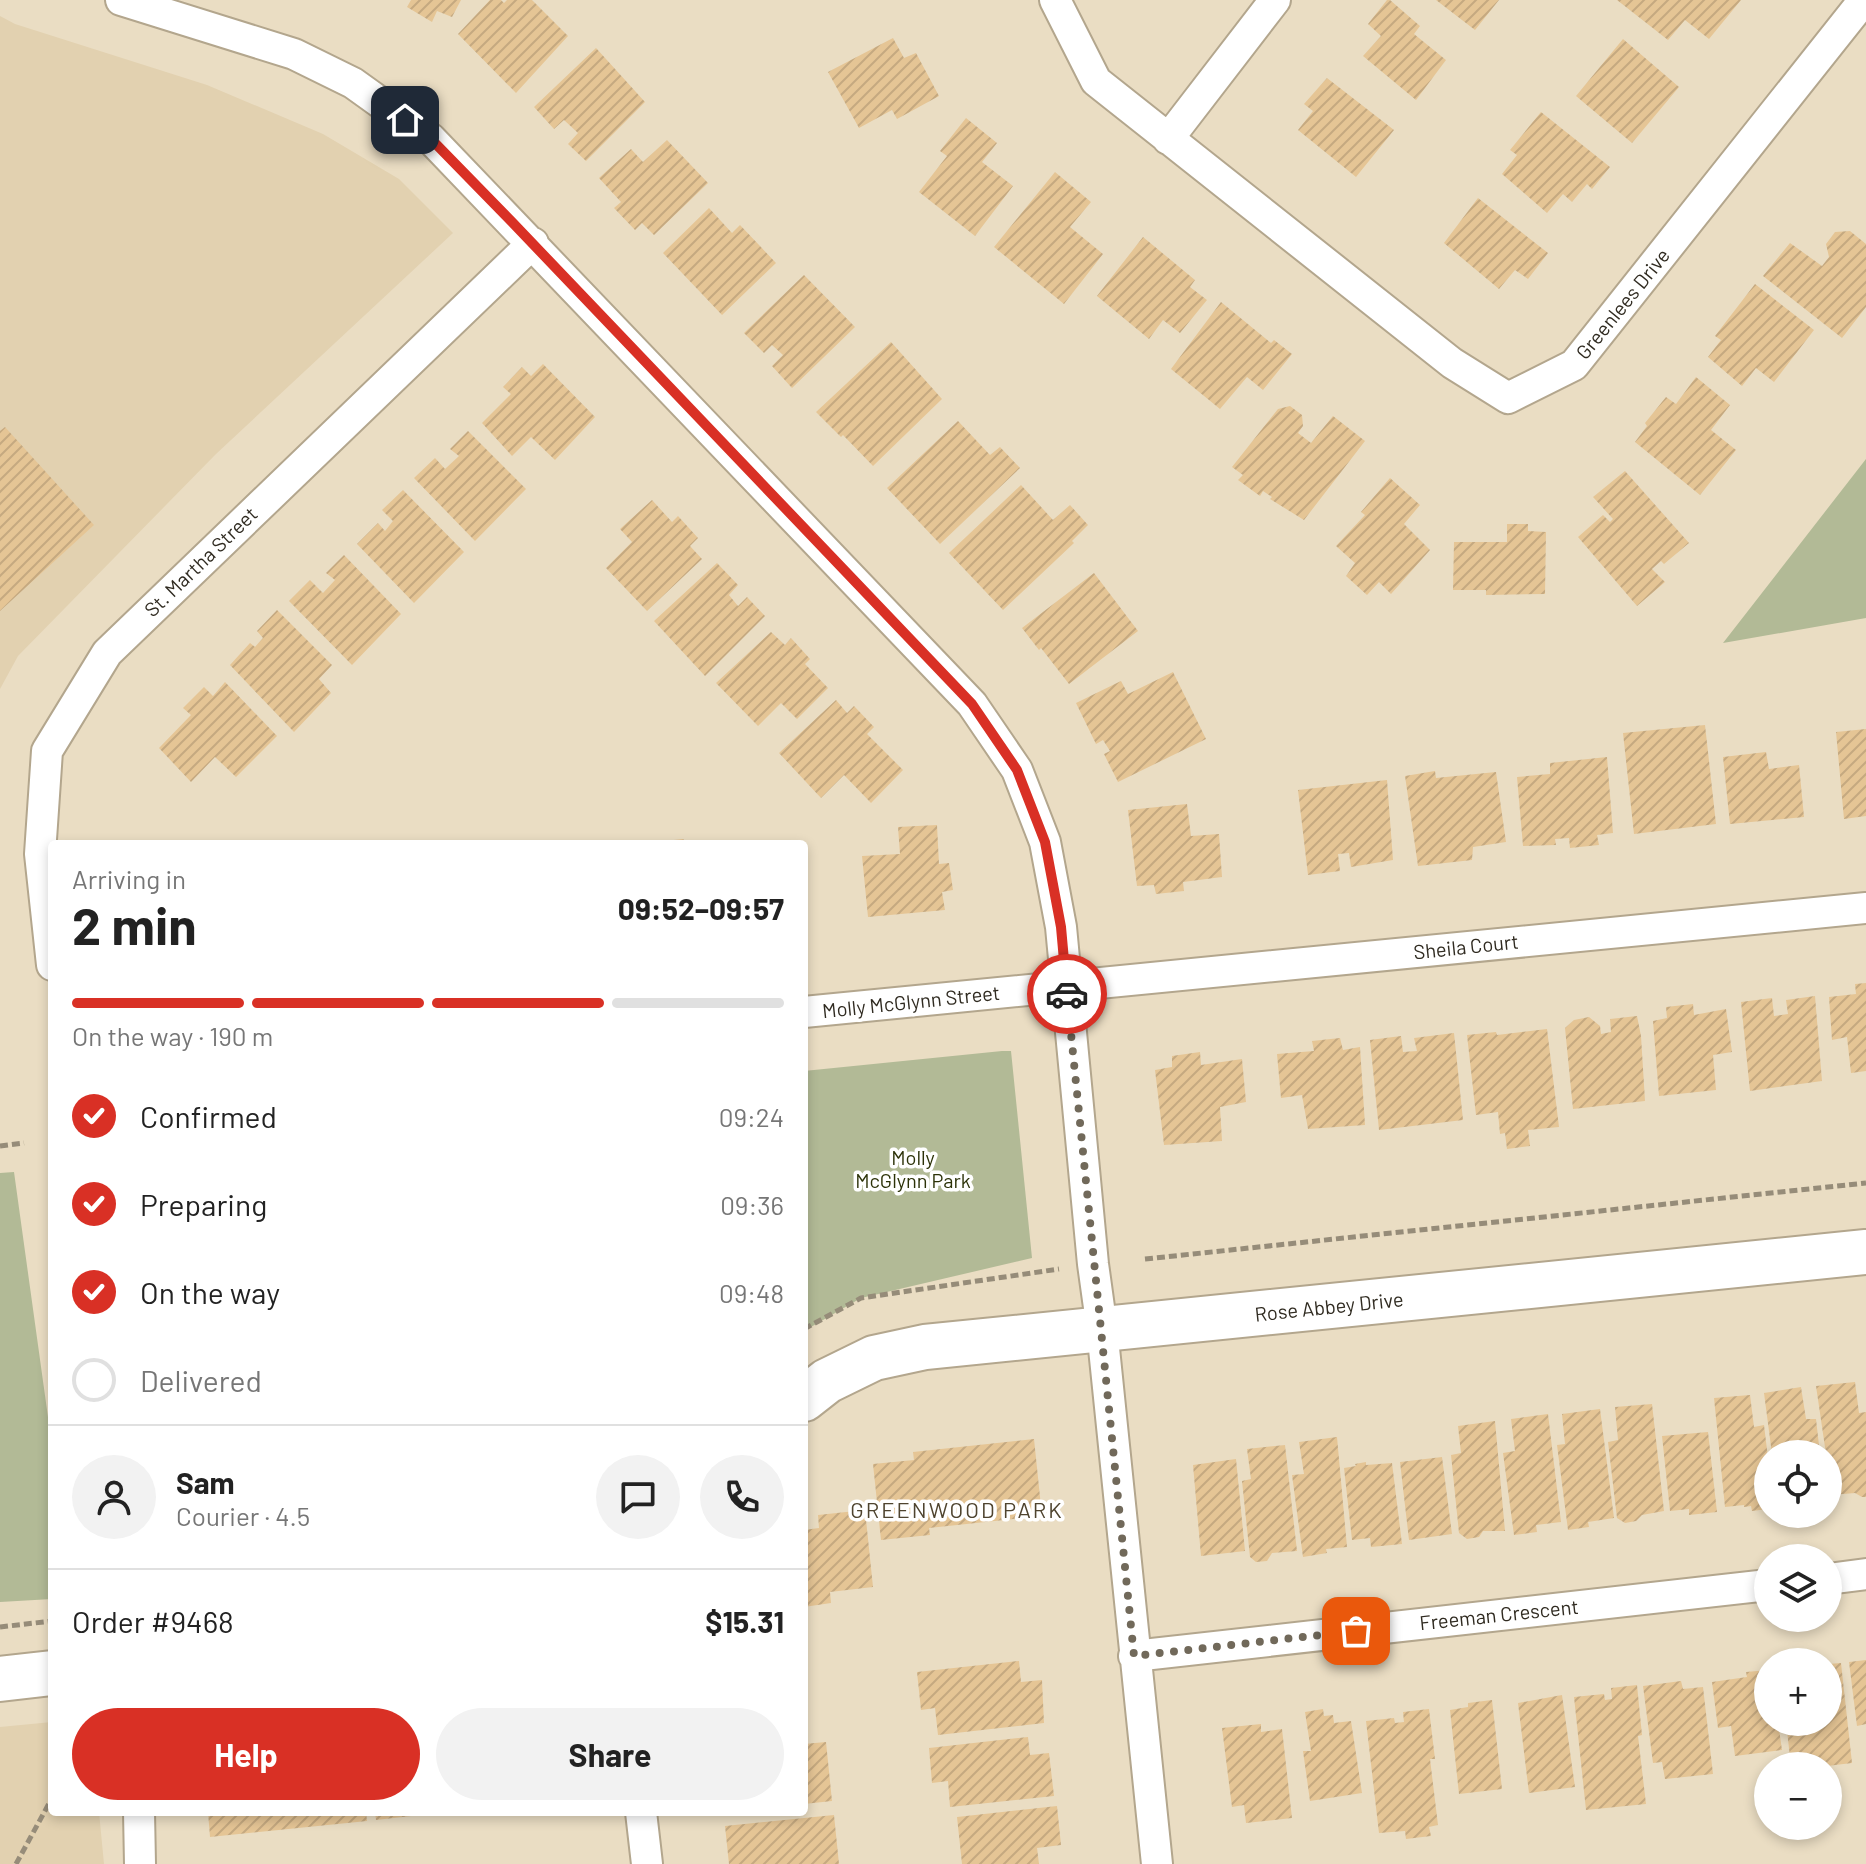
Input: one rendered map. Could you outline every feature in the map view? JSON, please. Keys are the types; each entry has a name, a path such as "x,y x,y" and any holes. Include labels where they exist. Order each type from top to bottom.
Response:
{"street":[{"path":"121,0 294,54 353,83 431,139 972,704 1017,770 1045,842 1061,927 1157,1864"},
{"name":"Greenlees Drive","path":"1055,0 1096,81 1452,363 1508,398 1574,365 1864,0"},
{"path":"1168,139 1275,0"},
{"name":"St. Martha Street","path":"48,928 40,854 47,751 107,653 533,243"},
{"name":"Sheila Court","path":"1066,986 1866,908"},
{"name":"Molly McGlynn Street","path":"808,1012 1066,986"},
{"name":"Rose Abbey Drive","path":"808,1396 827,1381 874,1358 925,1347 1866,1252"},
{"path":"1842,1577 1866,1574"},
{"name":"Freeman Crescent","path":"1134,1656 1754,1587"},
{"path":"0,1679 48,1673"},
{"path":"139,1816 140,1864"},
{"path":"641,1816 647,1864"}],"path":[{"path":"0,1146 24,1143"},
{"path":"1145,1259 1866,1183"},
{"path":"808,1327 861,1298 1060,1269"},
{"path":"0,1627 48,1621"},
{"path":"16,1864 48,1805"}],"shaded area":[{"path":"0,16 15,24 207,85 323,134 399,179 453,233 216,454 18,656 0,689"},
{"path":"48,1722 48,1816 99,1816 104,1864 0,1864 0,1727"}],"green space":[{"path":"1866,459 1866,618 1723,643"},
{"name":"Molly McGlynn Park","path":"1011,1051 1032,1258 861,1298 808,1329 808,1071"},
{"path":"14,1172 48,1417 48,1599 0,1602 0,1173"}],"building":[{"path":"411,0 461,0 452,17 437,11 432,22 407,7"},
{"path":"490,0 504,3 507,0 532,0 568,36 516,93 458,34"},
{"path":"1387,0 1420,26 1414,34 1446,60 1416,100 1363,56 1381,36 1368,24"},
{"path":"1436,0 1499,0 1475,30"},
{"path":"1617,0 1741,0 1709,39 1685,20 1668,40"},
{"path":"893,38 904,58 916,53 939,96 897,119 892,110 859,128 828,72"},
{"path":"1623,39 1679,87 1632,143 1576,96"},
{"path":"596,48 645,102 586,161 568,144 578,133 564,120 554,129 534,107"},
{"path":"1327,78 1394,130 1356,177 1298,130 1313,111 1304,104"},
{"path":"1541,112 1610,167 1592,189 1587,184 1572,202 1563,194 1547,213 1502,174 1517,155 1510,150"},
{"path":"966,118 997,143 982,162 1013,186 975,236 919,192 947,156 940,151"},
{"path":"667,140 708,183 654,235 642,223 635,230 614,208 621,202 599,178 631,149 643,162"},
{"path":"1055,172 1091,202 1070,227 1103,254 1064,304 994,247"},
{"path":"1478,198 1548,253 1528,279 1515,270 1499,289 1444,243"},
{"path":"709,208 732,233 740,225 776,263 722,315 663,253"},
{"path":"1850,231 1866,244 1866,307 1842,338 1763,276 1790,243 1822,266 1829,257 1826,244 1835,232"},
{"path":"1143,237 1195,280 1190,287 1207,300 1180,333 1163,320 1149,339 1097,296"},
{"path":"804,275 855,327 792,388 772,366 783,355 772,345 764,353 744,333"},
{"path":"1755,284 1814,330 1774,382 1756,368 1742,386 1708,357 1721,340 1715,336"},
{"path":"1221,302 1271,343 1274,340 1292,354 1263,390 1247,377 1220,409 1171,369"},
{"path":"891,342 942,399 873,466 816,412"},
{"path":"543,364 595,417 555,460 531,437 512,456 482,423 511,394 503,387 522,367 531,376"},
{"path":"1696,377 1730,405 1711,430 1736,450 1700,495 1635,442 1647,426 1645,423 1666,397 1676,404"},
{"path":"1290,406 1302,415 1303,426 1298,433 1311,443 1333,416 1365,441 1304,520 1270,499 1272,497 1263,491 1260,496 1238,480 1243,475 1232,467 1278,409"},
{"path":"958,421 990,455 1000,447 1020,468 940,544 887,488"},
{"path":"5,427 94,525 0,611 0,431"},
{"path":"468,431 526,489 475,541 414,478 435,458 445,469 459,456 450,449"},
{"path":"1625,471 1689,543 1664,564 1661,561 1652,569 1665,582 1637,606 1578,537 1603,515 1610,522 1613,519 1593,497"},
{"path":"1390,478 1420,505 1404,524 1430,550 1391,594 1379,582 1367,595 1346,576 1355,563 1336,546 1365,515 1361,512"},
{"path":"1021,485 1053,520 1070,505 1088,525 1072,541 1074,543 1003,610 949,553"},
{"path":"403,490 464,552 414,603 357,544 378,523 385,531 393,521 382,510"},
{"path":"652,500 672,522 678,516 698,538 690,546 702,559 647,611 606,568 632,542 620,529"},
{"path":"1507,524 1528,524 1528,531 1546,532 1545,594 1486,595 1486,590 1453,590 1454,542 1507,542"},
{"path":"344,555 401,614 352,665 289,601 310,580 323,593 335,580 326,573"},
{"path":"717,563 738,585 729,595 738,606 747,597 765,616 705,676 654,621"},
{"path":"1094,573 1138,631 1069,684 1022,628"},
{"path":"277,610 332,665 319,679 331,693 294,732 230,665 250,643 255,647 263,638 257,631"},
{"path":"771,632 785,645 791,638 810,659 805,664 828,688 797,719 781,703 758,726 716,683"},
{"path":"1173,672 1206,739 1118,782 1104,754 1110,751 1103,740 1096,744 1076,703 1121,681 1128,694"},
{"path":"225,682 277,736 236,777 215,757 191,782 159,748 191,715 183,708 204,687 213,696"},
{"path":"836,700 847,713 854,706 874,727 867,734 903,770 871,803 844,775 821,798 779,753"},
{"path":"1705,725 1716,824 1634,834 1623,733"},
{"path":"1866,729 1866,816 1844,819 1836,732"},
{"path":"1766,752 1769,769 1799,765 1804,817 1730,824 1723,757"},
{"path":"1607,757 1613,833 1597,835 1599,845 1570,848 1569,838 1555,839 1556,845 1523,846 1517,777 1550,774 1550,763"},
{"path":"1435,771 1436,778 1496,772 1506,842 1473,847 1472,860 1418,866 1405,776"},
{"path":"1387,780 1393,860 1351,867 1349,853 1338,854 1340,871 1308,875 1298,790"},
{"path":"1187,804 1191,836 1219,834 1222,877 1183,882 1184,891 1156,894 1154,885 1137,886 1128,810"},
{"path":"937,825 939,864 949,863 953,890 942,892 945,910 868,917 862,856 900,854 898,827"},
{"path":"1866,983 1866,1071 1851,1073 1847,1037 1832,1040 1829,997 1856,994 1855,984"},
{"path":"1815,996 1822,1081 1750,1091 1741,1002 1772,998 1774,1016 1788,1014 1786,1000"},
{"path":"1693,1004 1694,1015 1726,1009 1732,1052 1713,1055 1716,1090 1659,1096 1653,1021 1667,1018 1666,1007"},
{"path":"1637,1016 1645,1101 1573,1109 1565,1028 1574,1020 1589,1017 1600,1026 1601,1034 1611,1032 1610,1019"},
{"path":"1547,1029 1559,1127 1528,1130 1530,1146 1507,1149 1505,1133 1500,1134 1498,1112 1476,1115 1467,1035"},
{"path":"1454,1033 1463,1120 1379,1130 1370,1040 1401,1036 1403,1052 1417,1051 1414,1038"},
{"path":"1340,1038 1343,1050 1360,1047 1365,1125 1308,1129 1302,1095 1281,1098 1277,1054 1314,1051 1312,1041"},
{"path":"1200,1052 1201,1065 1242,1059 1246,1102 1220,1107 1222,1141 1164,1145 1155,1070 1172,1067 1172,1056"},
{"path":"1855,1382 1859,1413 1866,1412 1866,1497 1855,1493 1842,1494 1842,1440 1824,1440 1816,1386"},
{"path":"1801,1387 1806,1419 1816,1419 1818,1440 1770,1440 1764,1393"},
{"path":"1750,1395 1754,1427 1764,1425 1766,1440 1754,1440 1754,1511 1751,1506 1744,1505 1725,1507 1714,1398"},
{"path":"1652,1404 1664,1511 1642,1515 1636,1521 1625,1523 1617,1518 1608,1442 1618,1440 1615,1407"},
{"path":"1600,1409 1614,1518 1588,1522 1589,1527 1568,1530 1557,1445 1565,1444 1562,1414"},
{"path":"1548,1414 1561,1522 1536,1525 1537,1532 1514,1535 1503,1453 1515,1451 1511,1419"},
{"path":"1495,1421 1505,1531 1483,1531 1479,1537 1467,1539 1459,1533 1451,1455 1461,1453 1458,1426"},
{"path":"1708,1432 1717,1512 1689,1515 1689,1509 1670,1511 1662,1436"},
{"path":"1337,1437 1347,1547 1326,1549 1327,1553 1303,1557 1292,1475 1304,1474 1299,1442"},
{"path":"1034,1439 1042,1516 929,1528 930,1535 881,1540 873,1464 914,1460 913,1452"},
{"path":"1285,1445 1297,1551 1272,1553 1267,1561 1256,1562 1250,1557 1242,1481 1251,1479 1247,1449"},
{"path":"1442,1457 1452,1534 1409,1540 1400,1462"},
{"path":"1236,1459 1245,1551 1201,1556 1193,1465"},
{"path":"1366,1462 1366,1465 1392,1463 1402,1544 1371,1547 1370,1538 1352,1540 1344,1468"},
{"path":"865,1510 873,1587 830,1592 831,1603 808,1606 808,1529 819,1528 818,1515"},
{"path":"1866,1660 1866,1724 1857,1726 1849,1662"},
{"path":"1019,1661 1021,1682 1042,1680 1044,1723 938,1735 935,1708 921,1710 917,1672"},
{"path":"1754,1671 1754,1736 1780,1736 1782,1750 1735,1756 1731,1726 1718,1728 1712,1682 1747,1677 1746,1672"},
{"path":"1842,1672 1852,1763 1842,1764 1842,1752 1789,1752 1788,1736 1842,1736"},
{"path":"1681,1681 1683,1689 1703,1687 1713,1774 1665,1779 1662,1762 1653,1763 1643,1686"},
{"path":"1637,1685 1642,1735 1638,1736 1646,1804 1586,1810 1574,1697 1604,1694 1605,1700 1612,1699 1611,1688"},
{"path":"1562,1695 1575,1787 1529,1793 1518,1703"},
{"path":"1492,1700 1502,1789 1459,1794 1450,1710 1468,1707 1468,1703"},
{"path":"1323,1709 1324,1716 1333,1715 1334,1723 1351,1721 1362,1793 1310,1801 1303,1751 1311,1751 1305,1712"},
{"path":"1429,1709 1435,1759 1430,1759 1438,1825 1429,1827 1431,1836 1406,1839 1405,1831 1379,1833 1366,1721 1394,1718 1395,1723 1404,1722 1403,1712"},
{"path":"1261,1724 1261,1732 1282,1729 1292,1818 1246,1823 1244,1805 1232,1807 1222,1728"},
{"path":"1028,1737 1030,1755 1049,1753 1054,1796 950,1807 948,1781 932,1783 929,1748"},
{"path":"826,1742 832,1801 808,1804 808,1744"},
{"path":"1057,1806 1061,1845 1037,1848 1039,1864 962,1864 957,1817"},
{"path":"834,1815 839,1864 729,1864 725,1826"},
{"path":"208,1816 366,1816 367,1821 210,1837"},
{"path":"376,1816 411,1816 376,1820"}],"way so far":[{"path":"1067,994 1134,1656 1356,1631"}],"district":[{"name":"GREENWOOD PARK","path":"957,1510"}],"route":[{"path":"405,120 431,139 512,222 972,704 1017,770 1045,842 1061,927 1067,994"}]}
